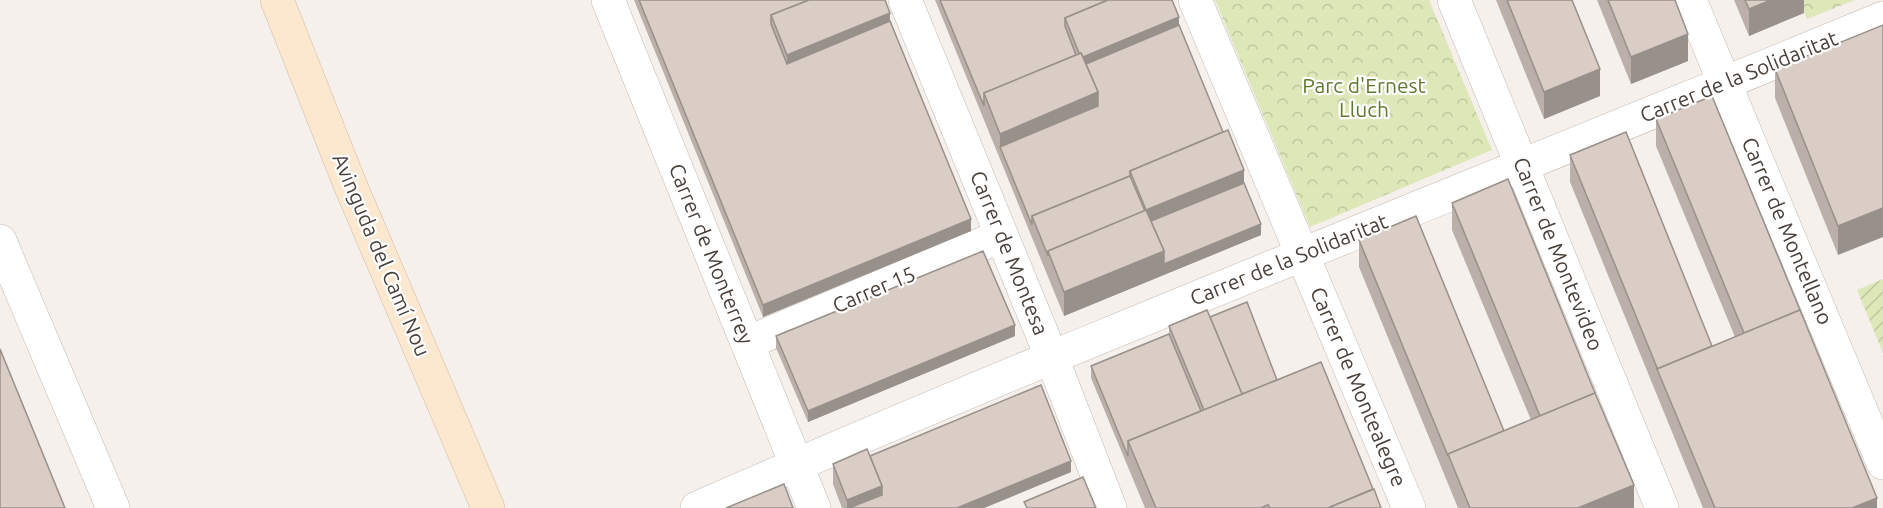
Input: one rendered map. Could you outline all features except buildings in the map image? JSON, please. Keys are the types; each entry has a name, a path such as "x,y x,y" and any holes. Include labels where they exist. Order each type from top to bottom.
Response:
{"street":[{"name":"Avinguda del Camí Nou","path":"277,0 349,182 488,508"},
{"name":"Carrer de Monterrey","path":"608,0 814,508"},
{"name":"Carrer de Montesa","path":"905,0 1052,358 1093,493"},
{"name":"Carrer de Montealegre","path":"1195,0 1410,508"},
{"name":"Carrer de Montevideo","path":"1454,0 1662,508"},
{"name":"Carrer de Montellano","path":"1690,0 1883,463"},
{"name":"Carrer de la Solidaritat","path":"697,508 1301,255 1883,18"},
{"name":"Carrer 15","path":"747,343 1002,236"},
{"path":"0,241 11,296 113,508"}],"green space":[{"name":"Parc d'Ernest Lluch","path":"1215,0 1429,0 1492,150 1310,227"},
{"path":"1799,0 1855,0 1807,19"},
{"path":"1883,279 1883,353 1857,290"}]}
